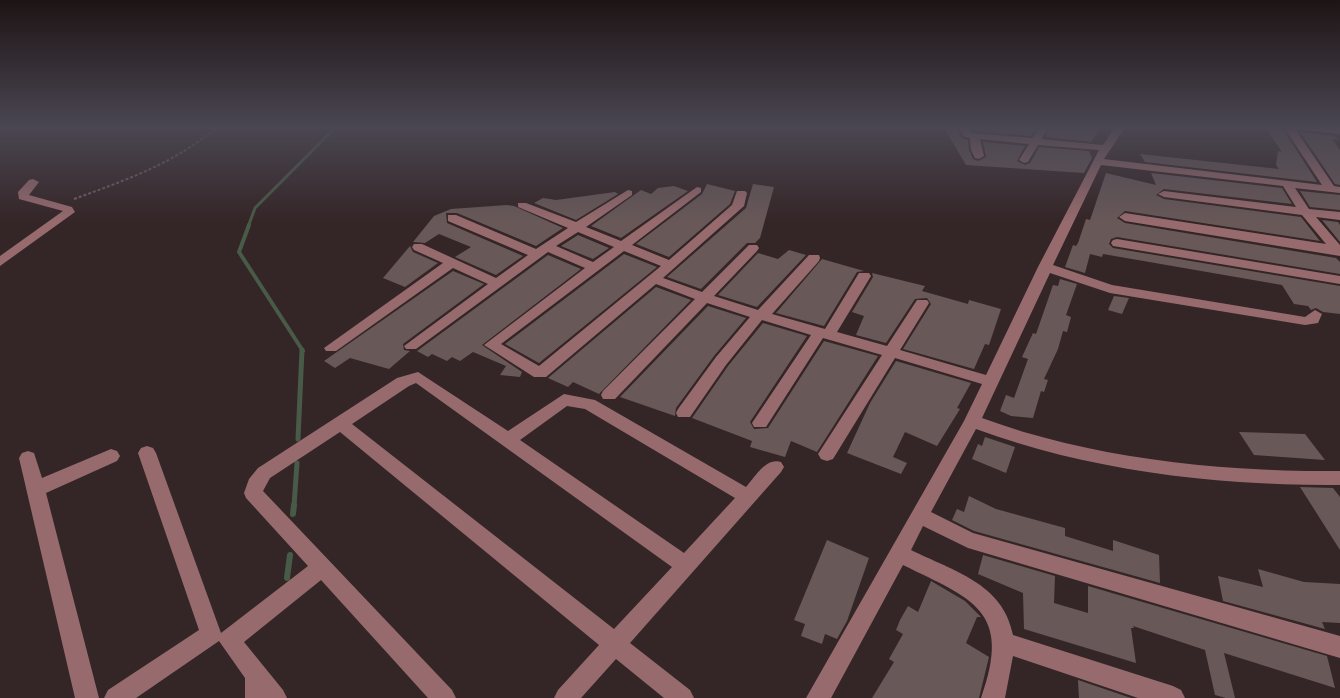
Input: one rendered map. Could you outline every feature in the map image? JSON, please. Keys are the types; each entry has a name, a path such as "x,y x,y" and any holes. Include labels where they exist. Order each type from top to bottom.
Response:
{"street":[{"path":"818,698 972,421 989,381 1100,159"},
{"path":"1131,159 1335,189"},
{"path":"1313,159 1335,189"},
{"path":"0,262 69,212 68,209 58,205 23,197 24,192 33,182"},
{"path":"1286,183 1305,211 1339,251"},
{"path":"697,190 491,345 540,373 732,212 738,206 741,193"},
{"path":"411,346 542,250 628,193"},
{"path":"1164,194 1340,216"},
{"path":"522,205 670,265"},
{"path":"452,218 593,267"},
{"path":"1125,218 1339,251"},
{"path":"1117,243 1340,280"},
{"path":"418,247 497,283"},
{"path":"609,395 753,248"},
{"path":"684,413 721,361 759,315 767,311 814,258"},
{"path":"331,348 452,263"},
{"path":"1045,267 1110,289 1149,296 1305,321 1312,320 1315,314"},
{"path":"760,423 864,276"},
{"path":"654,279 702,298 889,353 937,364 989,381"},
{"path":"827,454 922,303"},
{"path":"444,698 253,493 255,484 264,473 403,382 418,377 686,566"},
{"path":"508,440 564,400 589,404 748,496"},
{"path":"972,421 1004,434 1132,464 1271,476 1340,478"},
{"path":"340,423 682,698"},
{"path":"116,698 211,634 147,453"},
{"path":"36,489 111,456"},
{"path":"28,458 87,698"},
{"path":"566,698 775,467"},
{"path":"919,516 968,540 1340,647"},
{"path":"898,553 976,594 991,606 998,618 1003,661 1001,678 993,698"},
{"path":"275,698 229,640 322,567"},
{"path":"1002,642 1173,698"},
{"path":"256,674 257,698"}],"path":[{"path":"58,205 148,171 171,159"}],"building":[{"path":"962,159 978,161 983,159 1018,159 1017,161 1025,165 1032,159 1092,159 1084,173 966,165"},
{"path":"1143,159 1182,159 1279,169 1276,165 1277,159 1302,159 1317,182 1145,162"},
{"path":"1318,159 1340,159 1340,185 1335,184"},
{"path":"1106,173 1156,185 1151,173 1282,188 1292,204 1164,189 1156,195 1164,199 1301,217 1320,241 1125,211 1117,218 1125,223 1336,258 1340,262 1340,274 1117,237 1111,239 1109,244 1113,248 1340,286 1340,314 1323,312 1316,308 1311,310 1308,306 1294,304 1282,285 1103,254 1102,257 1090,254 1085,273 1065,267 1073,245 1076,246 1078,243 1086,219 1090,220"},
{"path":"707,184 735,191 730,204 669,257 636,244 702,194"},
{"path":"753,184 774,187 760,238 755,243 747,243 701,289 667,277 746,208"},
{"path":"674,186 688,191 621,238 591,226 641,190 651,194 658,188"},
{"path":"1300,191 1340,195 1340,210 1310,207"},
{"path":"615,192 618,194 576,220 534,203 543,198 556,200"},
{"path":"507,205 563,228 536,246 457,213 446,213 447,223 523,256 496,275 455,257 471,247 439,234 425,243 413,242 434,216 451,209"},
{"path":"1322,220 1338,222 1340,242"},
{"path":"578,235 609,248 593,259 561,246"},
{"path":"410,246 413,252 438,263 405,287 383,278"},
{"path":"789,250 806,255 757,307 718,295 758,253 778,259"},
{"path":"624,254 657,267 539,363 505,344"},
{"path":"548,255 581,269 482,345 522,372 520,377 500,375 506,366 473,352 460,361 452,357 447,361 432,354 428,357 417,351"},
{"path":"822,259 864,271 857,272 824,326 776,313"},
{"path":"453,271 484,284 403,344 404,350 410,351 389,369 350,358 335,368 324,361"},
{"path":"872,273 925,286 922,291 968,304 969,300 1001,309 989,345 985,344 974,369 903,349 931,304 927,298 915,299 886,343 856,335 864,316 852,312 873,277"},
{"path":"1060,279 1077,284 1066,315 1071,317 1067,332 1063,331 1058,349 1044,379 1048,380 1044,392 1041,391 1033,418 1011,416 1000,411 1006,395 1014,398 1028,359 1022,357 1033,333 1036,334 1053,285 1058,286"},
{"path":"656,287 691,300 599,394 573,382 568,387 548,378"},
{"path":"1114,296 1129,298 1122,314 1108,310"},
{"path":"708,306 746,318 714,356 676,408 675,416 620,397"},
{"path":"763,323 807,336 750,422 754,429 768,428 824,341 878,356 817,452 791,441 785,457 750,447 752,441 692,418 728,366"},
{"path":"896,361 971,383 957,408 960,409 937,446 905,432 893,457 907,463 901,474 847,453 870,403"},
{"path":"1239,432 1305,434 1325,460 1254,455"},
{"path":"985,437 1015,447 1006,473 972,459 978,444 982,446"},
{"path":"1300,487 1333,488 1340,497 1340,550"},
{"path":"969,496 996,509 1065,528 1065,536 1113,551 1113,540 1159,555 1160,583 974,531 952,520 957,509 964,512"},
{"path":"827,540 869,558 847,621 837,639 825,634 822,644 801,636 805,624 794,620"},
{"path":"983,555 1055,576 1054,603 1088,613 1088,586 1327,656 1335,688 1224,653 1235,698 1226,698 1215,695 1205,650 1133,626 1134,628 1131,628 1136,663 1024,629 1023,593 978,574"},
{"path":"1258,569 1304,582 1340,584 1340,623 1322,622 1325,629 1223,601 1218,576 1263,587"},
{"path":"931,581 965,601 981,617 977,617 966,643 989,657 979,698 872,698 894,662 889,659 903,634 896,630 900,620 908,606 918,612"},
{"path":"1078,680 1131,698 1079,698"}],"waterway":[{"path":"248,227 255,208 304,159"},
{"path":"249,225 239,252 303,351"},
{"path":"298,439 302,350"},
{"path":"294,506 297,463"},
{"path":"293,514 294,505"},
{"path":"287,578 290,555"}]}
